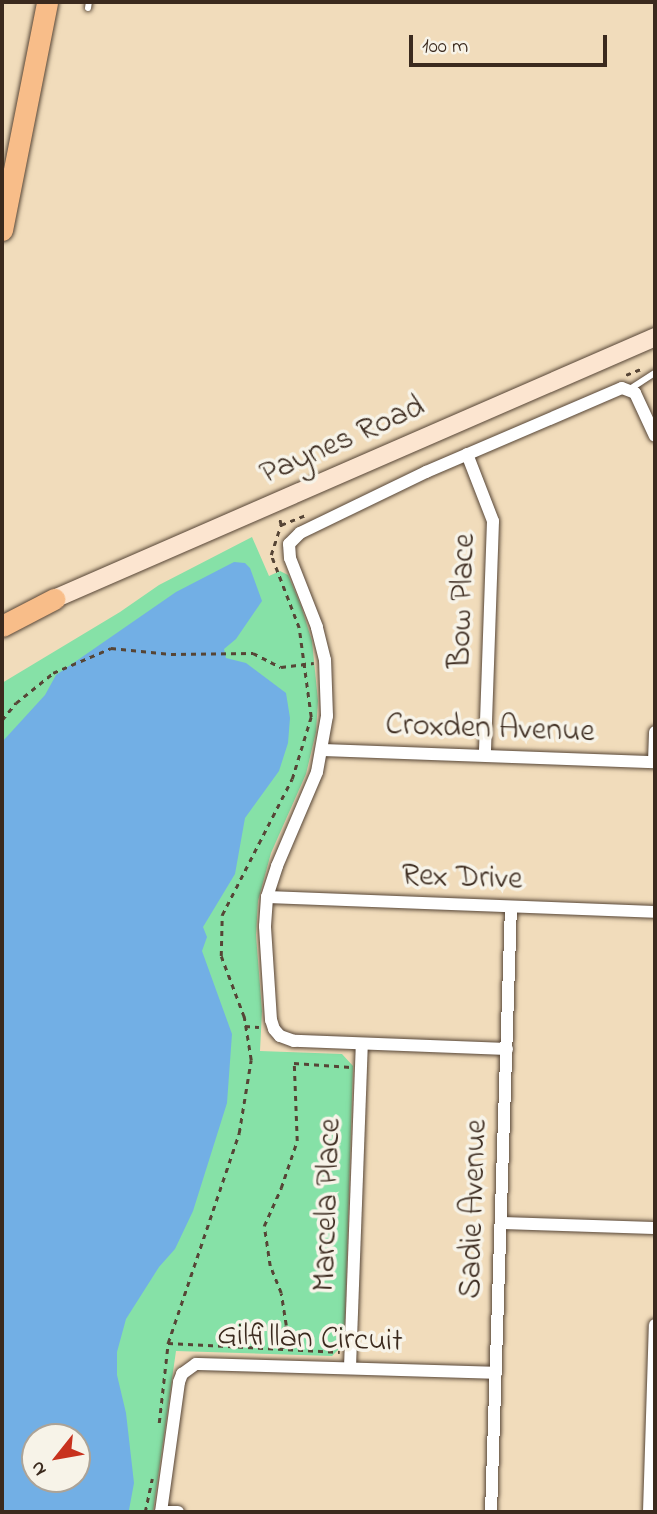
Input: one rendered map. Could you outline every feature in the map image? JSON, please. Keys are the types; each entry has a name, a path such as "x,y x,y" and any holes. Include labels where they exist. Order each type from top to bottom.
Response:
{"highway":[{"path":"2,230 47,2"},
{"path":"2,617 54,599"},
{"path":"2,626 54,599"}],"street":[{"name":"Paynes Road","path":"54,599 655,337"},
{"path":"507,1049 287,1040 274,1029 271,1020 265,926 267,897 287,841 308,797 323,750 327,716 324,660 317,627 288,550 293,538 467,454 615,390 630,389 635,393 655,436"},
{"name":"Bow Place","path":"467,454 493,520 485,755"},
{"path":"655,732 655,762"},
{"name":"Croxden Avenue","path":"323,750 655,762"},
{"name":"Rex Drive","path":"267,897 655,912"},
{"name":"Sadie Avenue","path":"491,1512 511,907"},
{"name":"Marcela Place","path":"349,1367 362,1044"},
{"path":"501,1223 655,1228"},
{"path":"649,1512 655,1325"},
{"name":"Gilfillan Circuit","path":"161,1512 179,1382 188,1368 202,1363 496,1373"},
{"path":"161,1512 178,1512"}],"lane":[{"path":"630,389 655,373"}],"path":[{"path":"159,1424 168,1343 239,1133 251,1060 244,1017 220,956 222,915 292,779 311,717 299,628 271,555 281,525 276,504"},
{"path":"2,720 16,703 53,673 111,648 171,654 253,653 281,667 324,660"},
{"path":"283,1349 286,1325 281,1293 270,1266 264,1226 281,1188 297,1140 294,1063 361,1068"},
{"path":"168,1343 350,1353"},
{"path":"145,1512 152,1477"}],"green space":[{"path":"252,537 269,576 280,571 288,575 312,641 318,701 316,732 306,774 271,853 258,901 256,935 262,1011 260,1051 342,1054 353,1066 344,1344 332,1356 176,1351 153,1512 2,1512 2,683 120,612 159,585"}],"water":[{"path":"234,562 245,563 250,568 262,601 236,639 224,649 226,658 246,663 286,693 290,718 288,743 279,771 245,818 235,874 203,927 207,937 202,951 232,1034 227,1103 193,1211 175,1249 159,1267 126,1319 117,1352 117,1375 126,1413 134,1483 129,1510 2,1512 2,742 45,695 56,675 176,592"}]}
